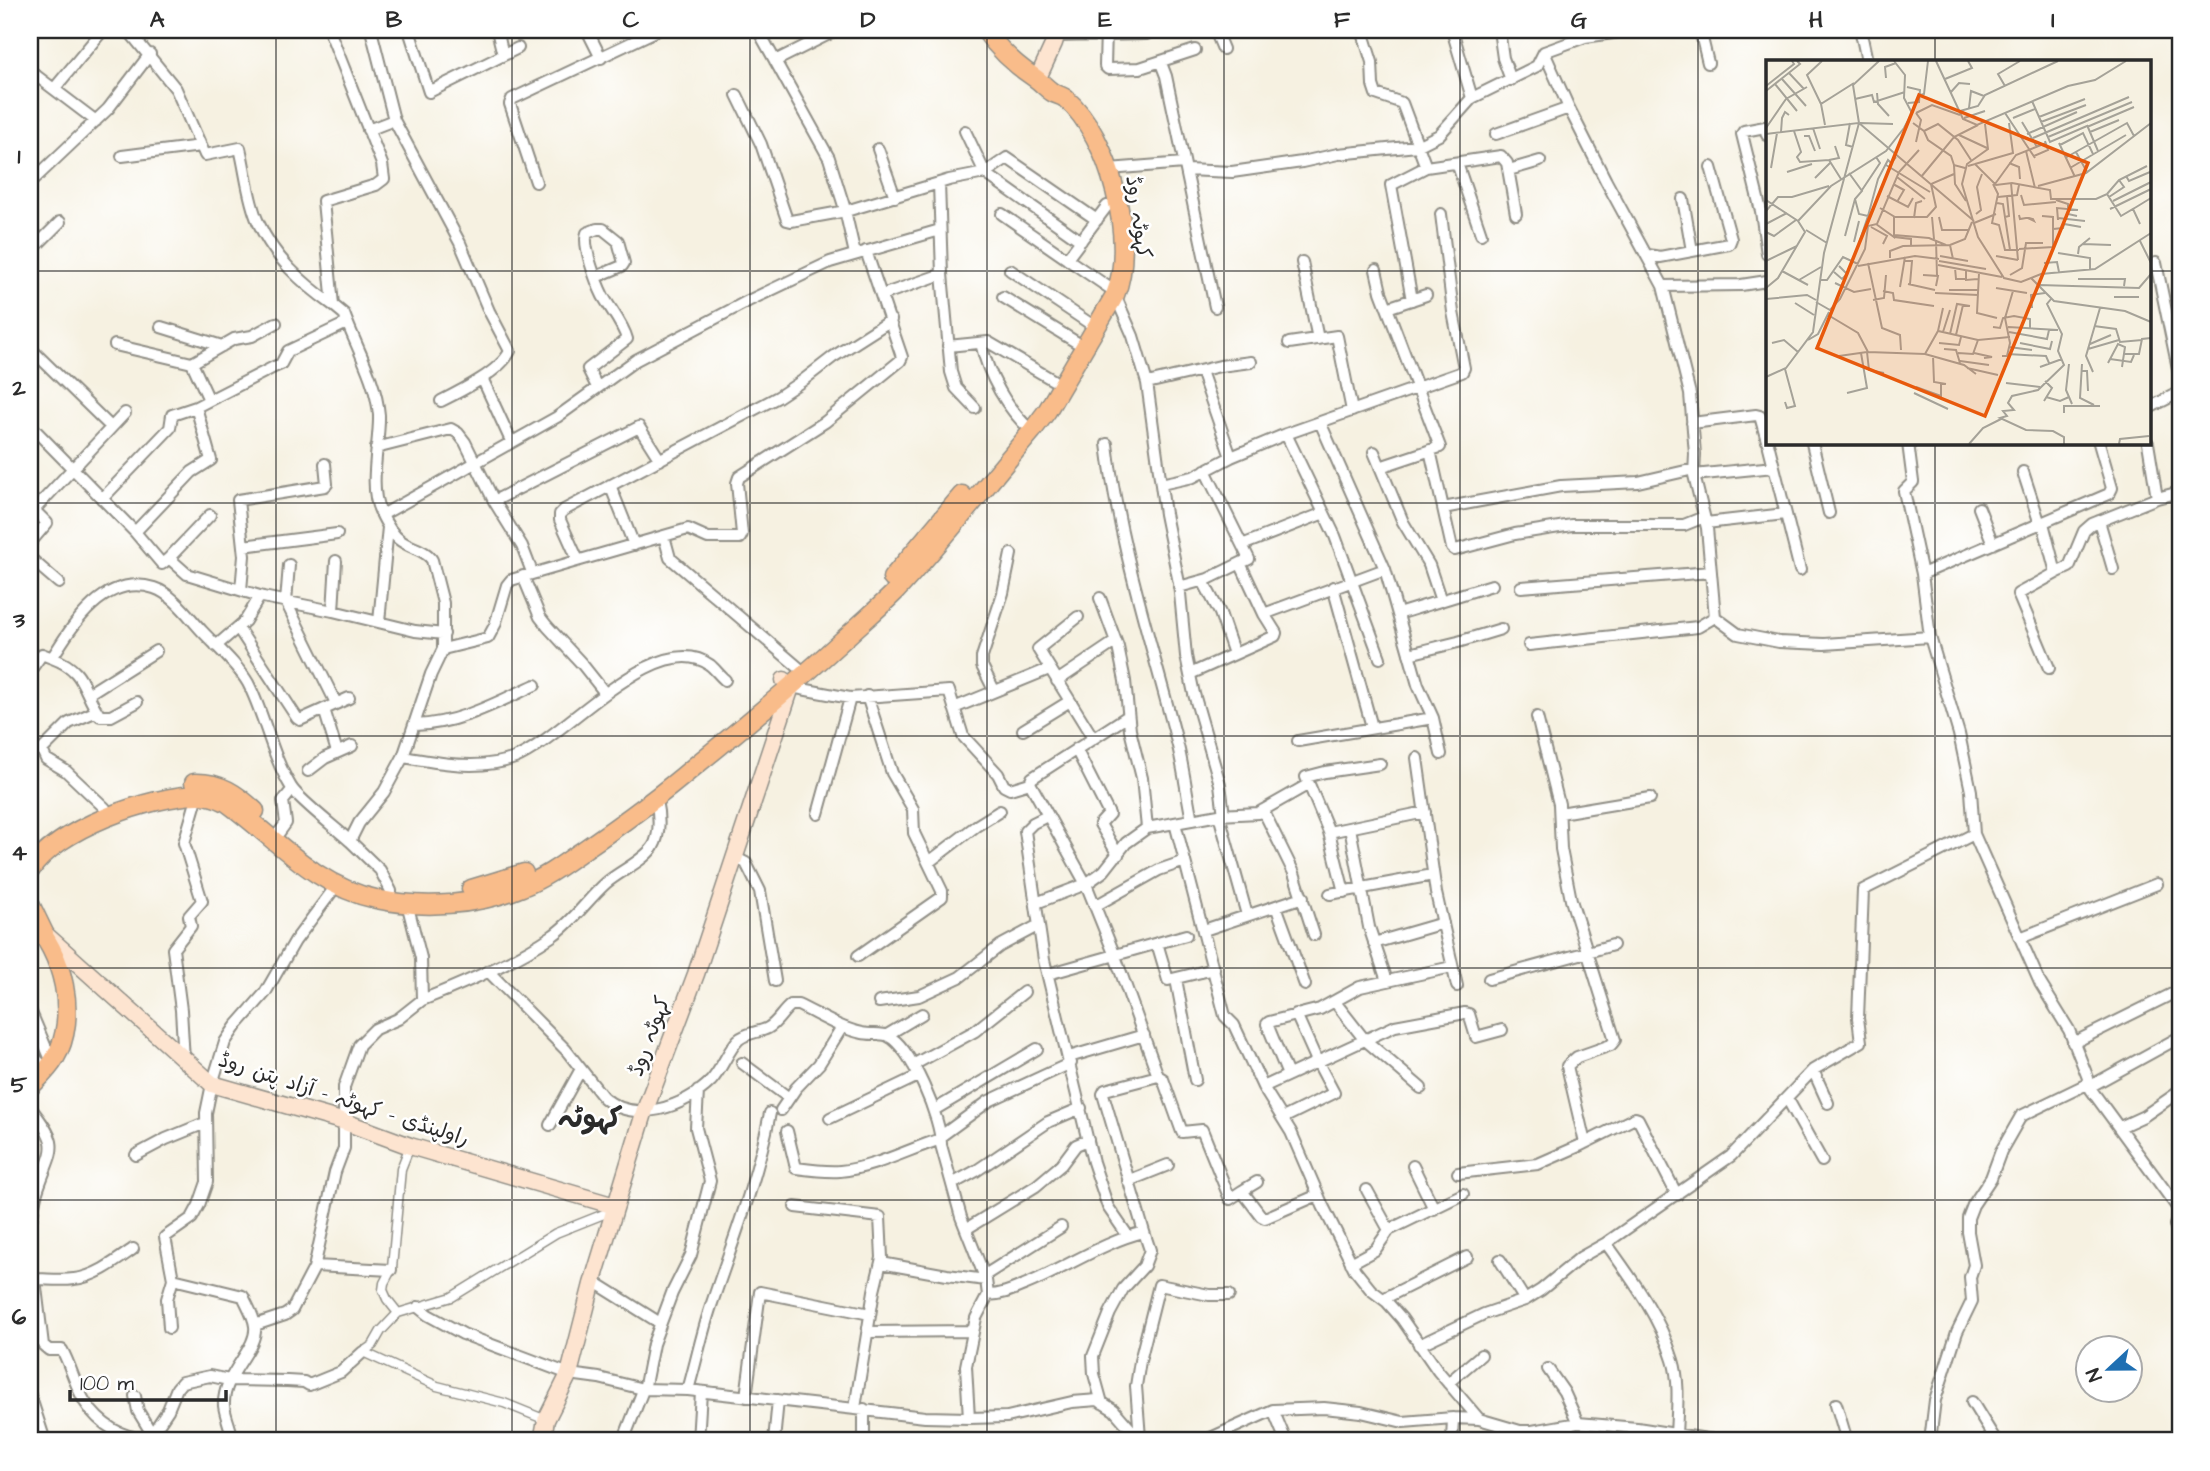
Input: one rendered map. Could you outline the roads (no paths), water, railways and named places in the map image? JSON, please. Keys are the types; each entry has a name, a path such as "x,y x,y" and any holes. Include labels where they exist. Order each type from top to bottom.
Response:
{"main road":[{"path":"985,30 1007,58 1052,92"},
{"path":"1037,80 1057,33"},
{"name":"کہوٹہ روڈ","path":"542,1441 546,1420 569,1374 614,1208 645,1110 696,974 788,683 798,667 885,586 1028,427 1047,411 1091,324 1122,279 1118,200 1109,169 1085,123 1065,97 1052,92"},
{"name":"کہوٹہ روڈ","path":"1052,92 1093,161 1113,260 1112,291"},
{"name":"کہوٹہ روڈ","path":"788,683 892,594 926,558 1028,427 1076,342 1091,324"},
{"path":"30,871 43,855 57,844 104,820 154,803 198,795 226,802 273,842 336,886 374,899 436,904 498,895 522,887 555,869 656,800 788,683"},
{"path":"30,855 52,836 106,808 150,792 209,783 235,794 278,834 341,877 391,891 431,894 464,891 517,876 544,864 650,791 788,683"},
{"path":"30,904 61,973 65,1004 62,1038 50,1066 30,1087"},
{"name":"راولپنڈی - کہوٹہ - آزاد پتن روڈ","path":"30,920 212,1084 345,1122 410,1146 614,1208"}],"street":[{"path":"54,89 103,30"},
{"path":"128,30 176,89 205,155 240,148 257,220 274,250 302,283 344,314 376,392 379,417 376,448 378,508 399,540 429,554 432,560 443,603 443,649 431,674 403,757 384,792 359,823 350,841"},
{"path":"329,30 382,164 384,179 376,185 323,201 333,305"},
{"path":"371,30 394,120 460,243 489,311 510,351 506,359 482,378 441,401"},
{"path":"409,30 429,92 518,48"},
{"path":"497,30 503,55"},
{"path":"587,30 601,58"},
{"path":"536,182 510,101 658,30"},
{"path":"443,649 488,638 495,625 507,584 511,580 688,530 708,538 740,538 739,477 825,422 900,361 902,351 891,320 882,295 860,253 824,147 758,30"},
{"path":"775,61 837,30"},
{"path":"1214,30 1223,49"},
{"path":"1362,30 1372,62 1376,94 1402,103 1426,167"},
{"path":"1452,30 1472,98"},
{"path":"1499,30 1503,58 1511,80"},
{"path":"1109,169 1185,167 1232,172 1338,154 1417,146 1439,135 1472,98 1537,66 1544,52 1584,37 1634,30"},
{"path":"1700,30 1708,62"},
{"path":"1106,32 1105,66 1108,69 1140,68 1195,50"},
{"path":"1057,33 1147,34"},
{"path":"1861,33 1867,60"},
{"path":"1544,52 1569,108 1663,286 1690,394 1694,472 1705,520 1715,617 1738,634 1779,642 1824,644 1930,637"},
{"path":"30,183 96,121 150,54"},
{"path":"1161,62 1215,307"},
{"path":"30,71 96,121"},
{"path":"737,95 761,144 787,220 846,211 939,183 985,173 1007,158 1102,213 1067,259"},
{"path":"1496,134 1569,108"},
{"path":"368,130 394,120"},
{"path":"1766,131 1765,127 1744,131 1742,134 1761,211 1766,247"},
{"path":"965,131 985,173 1080,241"},
{"path":"122,156 201,146"},
{"path":"878,149 895,197"},
{"path":"1412,300 1391,185 1426,167 1501,156 1505,159 1508,170 1516,214"},
{"path":"1508,170 1540,161"},
{"path":"1457,163 1481,234"},
{"path":"1648,256 1660,257 1729,244 1731,239 1711,167"},
{"path":"939,183 942,274 951,372 956,388 975,408"},
{"path":"1683,198 1692,251"},
{"path":"1002,214 1112,291 1133,336 1147,383 1190,674 1220,784 1222,815 1247,915"},
{"path":"1161,484 1193,477 1231,457 1286,434 1462,372 1464,369 1453,312 1441,214"},
{"path":"30,253 34,240 60,222"},
{"path":"596,277 624,263 618,242 603,229 592,231 585,238 596,277 601,293 627,339 587,369 597,387"},
{"path":"382,515 556,417 636,360 667,343 812,269 940,230"},
{"path":"1302,262 1318,339"},
{"path":"2156,263 2180,370"},
{"path":"1010,270 1091,324"},
{"path":"1376,270 1440,447 1380,467"},
{"path":"882,295 942,274"},
{"path":"1663,286 1741,285 1766,281"},
{"path":"1388,308 1426,295"},
{"path":"1003,297 1076,342"},
{"path":"578,560 560,520 560,514 778,397 891,320"},
{"path":"115,345 192,363 234,339 252,336 276,323"},
{"path":"102,499 170,428 172,415 196,407 281,364 288,351 347,323"},
{"path":"161,327 222,346"},
{"path":"1289,344 1337,336 1352,411"},
{"path":"948,346 988,342 1053,380"},
{"path":"981,343 997,384 1028,427"},
{"path":"30,348 111,427"},
{"path":"1147,383 1251,362"},
{"path":"192,363 209,400"},
{"path":"1201,371 1231,457"},
{"path":"482,378 511,442"},
{"path":"2150,407 2180,392"},
{"path":"135,532 192,472 211,460 196,407"},
{"path":"30,543 47,523 34,510 125,413"},
{"path":"1692,423 1756,415 1760,416 1766,437"},
{"path":"1320,422 1385,569 1418,685 1433,718 1441,754"},
{"path":"494,501 639,427 660,460"},
{"path":"376,448 451,429 458,433 494,501 522,546 540,617 605,693"},
{"path":"31,430 135,532 162,564 210,514"},
{"path":"1286,434 1335,536 1380,658"},
{"path":"1107,444 1113,493 1125,552 1178,748 1192,820"},
{"path":"1768,444 1800,570"},
{"path":"1812,444 1829,513"},
{"path":"1908,444 1913,482 1904,491 1922,574 1930,637 1959,734 1970,791 1974,834 2040,983 2068,1030 2088,1078 2088,1085 2180,1211 2175,1225 2180,1237"},
{"path":"1922,574 2109,494 2112,488 2099,444"},
{"path":"2148,444 2157,498"},
{"path":"1430,450 1452,548 1455,550 1515,534 1572,525 1684,525 1705,520 1785,514"},
{"path":"1374,452 1403,522 1429,565 1441,601"},
{"path":"241,590 243,546 238,500 325,486 325,464"},
{"path":"1443,508 1562,486 1638,482 1694,472 1774,467"},
{"path":"1179,587 1203,581 1249,559 1205,470"},
{"path":"2023,472 2042,523 2056,573"},
{"path":"610,485 634,545"},
{"path":"2049,668 2018,594 2069,567 2084,531 2099,521 2157,498 2180,492"},
{"path":"1979,509 1993,544"},
{"path":"1242,545 1324,513"},
{"path":"2099,521 2113,569"},
{"path":"379,622 388,527"},
{"path":"243,546 337,534"},
{"path":"664,536 670,558 798,667"},
{"path":"994,690 982,666 982,657 1003,593 1011,554"},
{"path":"30,558 60,583"},
{"path":"169,558 187,574 260,596 415,631 444,634"},
{"path":"333,611 336,561"},
{"path":"289,565 286,602 336,703"},
{"path":"1190,674 1275,636 1276,633 1241,565"},
{"path":"1264,614 1385,569"},
{"path":"1521,587 1711,572"},
{"path":"1203,581 1220,613 1234,654"},
{"path":"30,671 46,657 87,609 114,591 127,586 154,588 167,596 247,681 268,741 292,789 380,870 391,891"},
{"path":"1398,614 1492,586"},
{"path":"1333,587 1372,727"},
{"path":"216,646 239,628 260,596"},
{"path":"1100,598 1118,647 1125,681 1128,716 1142,778 1147,828"},
{"path":"1078,617 1038,649 1093,738"},
{"path":"1529,645 1698,628 1715,617"},
{"path":"239,628 300,720 349,698"},
{"path":"1409,654 1501,629"},
{"path":"1057,681 1115,642"},
{"path":"30,649 71,666 100,716 111,716 137,702"},
{"path":"88,694 156,651"},
{"path":"403,757 452,765 493,764 517,757 560,731 632,674 675,656 692,658 709,665 725,680"},
{"path":"954,708 1049,669"},
{"path":"788,683 850,698 948,691 963,736 998,774 1004,786 1010,789 1030,783 1032,778 1128,716"},
{"path":"415,725 448,722 484,709 535,685"},
{"path":"858,956 942,897 942,891 914,833 913,809 892,774 867,696"},
{"path":"818,814 850,698"},
{"path":"1023,730 1070,701"},
{"path":"324,709 337,752"},
{"path":"97,711 69,723 42,750 46,759 66,771 106,808"},
{"path":"1537,717 1556,786 1563,863 1571,900 1615,1040 1611,1045 1577,1057 1567,1066 1585,1143"},
{"path":"1298,741 1433,718"},
{"path":"308,771 337,752 352,746"},
{"path":"1076,749 1109,814 1100,824 1118,855"},
{"path":"1418,758 1433,874 1457,986"},
{"path":"1344,892 1329,832 1306,777 1380,764"},
{"path":"1030,783 1086,884 1158,1076 1163,1079 1182,1132 1202,1130 1230,1199 1257,1182"},
{"path":"1036,903 1086,884 1104,871 1126,844 1147,828 1222,815 1258,813 1309,784"},
{"path":"278,834 286,823 283,801 292,789"},
{"path":"184,1060 173,949 191,926 189,916 202,901 184,843 198,795"},
{"path":"1560,813 1650,798"},
{"path":"255,1325 292,1310 315,1266 335,1172 344,1148 344,1087 359,1045 375,1029 398,1019 422,1000 488,971 552,937 605,884 653,846 657,831 656,800"},
{"path":"1263,810 1294,873 1314,935"},
{"path":"929,862 975,826 1000,811"},
{"path":"1329,832 1425,812"},
{"path":"1047,816 1033,823 1025,831 1048,974 1093,1162 1108,1207 1128,1236"},
{"path":"1175,823 1226,1016 1234,1025 1264,1087 1283,1118 1351,1262 1364,1282 1402,1319 1448,1383 1479,1419"},
{"path":"1350,828 1363,903 1387,981"},
{"path":"1419,1345 1484,1314 1525,1300 1581,1257 1606,1243 1731,1156 1813,1070 1861,1042 1858,1018 1863,890 1974,834"},
{"path":"734,857 746,863 760,891 775,981"},
{"path":"1095,906 1159,870 1185,861"},
{"path":"1330,894 1433,874"},
{"path":"2020,938 2157,884"},
{"path":"169,1328 167,1299 173,1279 165,1237 192,1218 207,1182 205,1123 220,1057 231,1034 265,993 295,941 336,886"},
{"path":"1204,930 1303,897"},
{"path":"407,903 421,958 422,1000"},
{"path":"1276,906 1305,985"},
{"path":"1374,943 1443,923"},
{"path":"879,1002 919,996 960,977 1000,946 1039,925"},
{"path":"1048,974 1186,935"},
{"path":"1157,943 1168,980 1214,969"},
{"path":"1489,979 1613,945"},
{"path":"1288,1075 1267,1024 1320,1009 1360,986 1452,967"},
{"path":"488,971 566,1050 609,1102 632,1110 672,1105 692,1097 712,1079 737,1042 751,1033 768,1028 791,1005 798,1005 842,1027 862,1033 887,1035 922,1014"},
{"path":"1176,979 1195,1080"},
{"path":"2073,1043 2180,990"},
{"path":"830,1118 916,1070 975,1031 1024,992"},
{"path":"1335,1002 1364,1039 1420,1088"},
{"path":"30,1010 50,1066"},
{"path":"1264,1087 1395,1026 1465,1013 1469,1014 1476,1037 1502,1030"},
{"path":"1283,1118 1334,1093 1296,1014"},
{"path":"688,1390 710,1308 776,1112 819,1064 842,1027"},
{"path":"887,1035 905,1053 916,1070 934,1110 951,1184 986,1277 988,1295 976,1318 966,1366 969,1418"},
{"path":"787,1131 796,1168 842,1171 858,1167 941,1137 989,1101 1070,1060 1144,1035"},
{"path":"1930,1441 1935,1400 1957,1332 1972,1301 1970,1278 1974,1265 1968,1225 1973,1205 1991,1178 2001,1151 2021,1116 2180,1037"},
{"path":"934,1110 1037,1049"},
{"path":"30,1053 50,1066"},
{"path":"742,1063 789,1098"},
{"path":"550,1125 581,1069"},
{"path":"1813,1070 1828,1103"},
{"path":"1102,1403 1094,1374 1093,1356 1110,1313 1123,1289 1144,1266 1150,1250 1103,1094 1105,1090 1158,1076"},
{"path":"628,1441 627,1431 643,1388 653,1344 691,1255 710,1181 696,1128 698,1091"},
{"path":"2119,1127 2144,1116 2180,1091"},
{"path":"1787,1098 1822,1161"},
{"path":"30,1107 49,1131 53,1149 36,1193 30,1224"},
{"path":"951,1184 976,1171 1048,1122 1081,1108"},
{"path":"1458,1174 1538,1164 1635,1118 1638,1119 1677,1195"},
{"path":"136,1155 205,1123"},
{"path":"966,1229 1036,1186 1061,1165 1076,1145 1088,1140"},
{"path":"398,1313 387,1300 383,1290 391,1270 396,1243 395,1219 401,1169 410,1146"},
{"path":"1128,1181 1168,1165"},
{"path":"1413,1166 1434,1209"},
{"path":"1367,1190 1389,1230"},
{"path":"1242,1191 1265,1218 1318,1195"},
{"path":"1351,1262 1376,1250 1389,1230 1463,1195"},
{"path":"795,1207 880,1217 881,1263 867,1332 860,1409 864,1441"},
{"path":"133,1249 113,1263 84,1277 73,1280 32,1278 45,1348 62,1350 84,1401 99,1418 124,1436 138,1439 151,1437 168,1410 180,1383 209,1376 229,1380 304,1382 309,1385 341,1372 373,1345 381,1331 398,1313 452,1297 556,1233 614,1208"},
{"path":"881,1263 947,1275 986,1277 1061,1227"},
{"path":"988,1295 999,1295 1041,1279 1128,1236 1144,1232"},
{"path":"1606,1243 1639,1289 1674,1361 1676,1437"},
{"path":"1383,1299 1467,1256"},
{"path":"1500,1260 1525,1300"},
{"path":"315,1266 391,1270"},
{"path":"173,1279 243,1296 255,1325 254,1341 234,1368 229,1380 224,1404 231,1432"},
{"path":"593,1281 660,1323"},
{"path":"1140,1440 1136,1386 1159,1285 1209,1295 1228,1295"},
{"path":"746,1397 760,1292 870,1314"},
{"path":"418,1307 463,1334 569,1374 643,1388 688,1390 925,1417 1007,1417 1072,1402 1098,1400 1114,1410 1140,1440"},
{"path":"867,1332 973,1331"},
{"path":"363,1352 437,1386 482,1396 546,1420"},
{"path":"1448,1383 1481,1354"},
{"path":"1548,1369 1564,1392 1578,1423"},
{"path":"698,1441 701,1392"},
{"path":"30,1395 45,1441"},
{"path":"135,1396 138,1411 151,1437"},
{"path":"774,1441 778,1400"},
{"path":"1972,1402 1996,1441"},
{"path":"1836,1404 1847,1441"},
{"path":"1204,1441 1273,1410 1324,1408 1361,1412 1403,1422 1479,1419 1520,1431 1578,1423 1720,1441"},
{"path":"1273,1410 1286,1441"},
{"path":"1452,1441 1453,1418"}],"district":[{"name":"کہوٹہ","path":"590,1117"}]}
